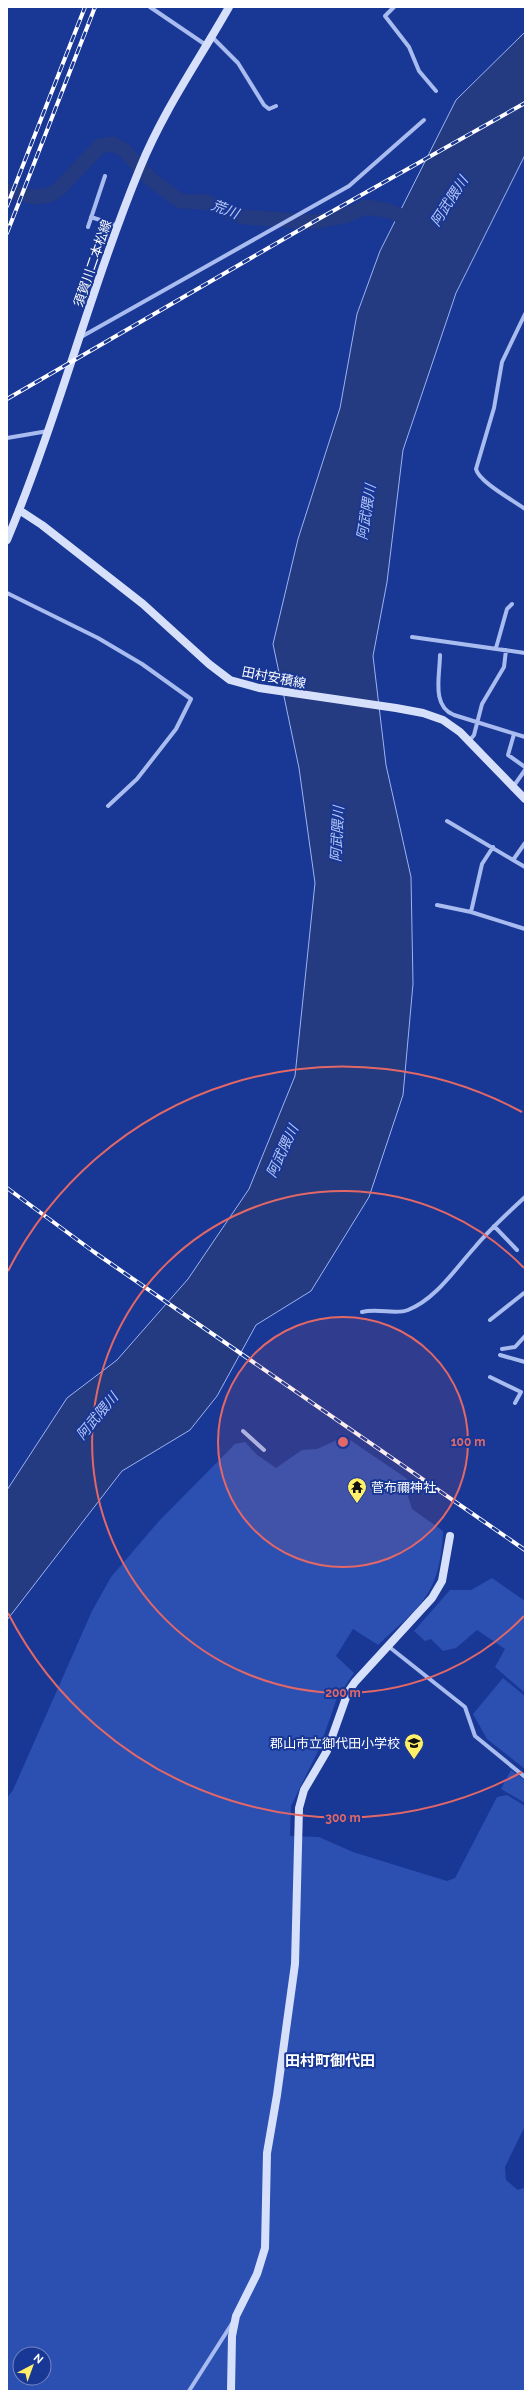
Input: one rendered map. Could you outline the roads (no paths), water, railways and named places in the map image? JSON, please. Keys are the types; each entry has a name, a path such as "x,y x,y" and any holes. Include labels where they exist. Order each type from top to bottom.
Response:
{"main road":[{"name":"須賀川二本松線","path":"7,540 48,431 118,226 140,167 158,129 229,7"},
{"name":"田村安積線","path":"19,510 42,525 143,604 221,674 237,683 274,691 396,708 423,713 443,720 469,741 525,799"},
{"path":"231,2391 232,2336 236,2316 257,2274 265,2248 267,2152 277,2095 295,1964 300,1798 328,1751 348,1692 388,1645 432,1598 442,1581 450,1536"}],"street":[{"path":"150,7 207,46"},
{"path":"394,7 385,16 409,47 419,71 436,91"},
{"path":"212,37 238,63 264,105 269,109 276,106"},
{"path":"79,338 349,186 424,120"},
{"path":"88,228 105,176"},
{"path":"91,217 118,226"},
{"path":"525,314 502,362 494,408 476,468 477,473 485,482 525,509"},
{"path":"7,438 48,431"},
{"path":"7,593 81,628 142,664 192,699 180,723 140,775 108,806"},
{"path":"496,648 507,609 512,604"},
{"path":"412,637 525,653"},
{"path":"469,741 474,735 482,704 504,667 506,650"},
{"path":"440,655 439,701 448,713 525,737"},
{"path":"514,734 508,755 525,768 514,787"},
{"path":"447,821 525,867"},
{"path":"513,860 525,843"},
{"path":"471,912 482,864 493,847"},
{"path":"436,905 471,912 525,929"},
{"path":"362,1312 374,1309 405,1311 425,1300 452,1273 494,1226 525,1197"},
{"path":"494,1226 517,1250"},
{"path":"490,1320 524,1292"},
{"path":"502,1349 516,1347 525,1336"},
{"path":"500,1355 525,1362"},
{"path":"490,1377 521,1392 515,1403"},
{"path":"243,1431 264,1450"},
{"path":"388,1645 465,1706 475,1736 525,1777"},
{"path":"189,2391 236,2316"}],"water":[{"name":"阿武隈川","path":"525,32 525,155 456,293 403,450 387,582 373,656 386,765 411,877 413,984 403,1095 369,1197 311,1291 256,1325 217,1396 190,1430 122,1471 7,1620 7,1490 67,1398 117,1360 188,1279 249,1189 295,1076 315,883 299,768 273,644 298,539 340,408 357,314 380,251 456,100"}],"waterway":[{"name":"荒川","path":"7,191 34,197 50,195 59,189 100,146 113,144 124,150 152,180 180,201 206,202 243,217 313,222 345,216 366,207 390,211 416,223"}],"railway":[{"path":"7,206 85,7"},
{"path":"7,233 95,7"},
{"path":"7,399 315,221 525,103"},
{"path":"7,1188 94,1252 525,1550"}],"place":[{"name":"菅布禰神社","path":"357,1504"},
{"name":"郡山市立御代田小学校","path":"414,1760"}],"district":[{"name":"田村町御代田","path":"330,2061"}]}
